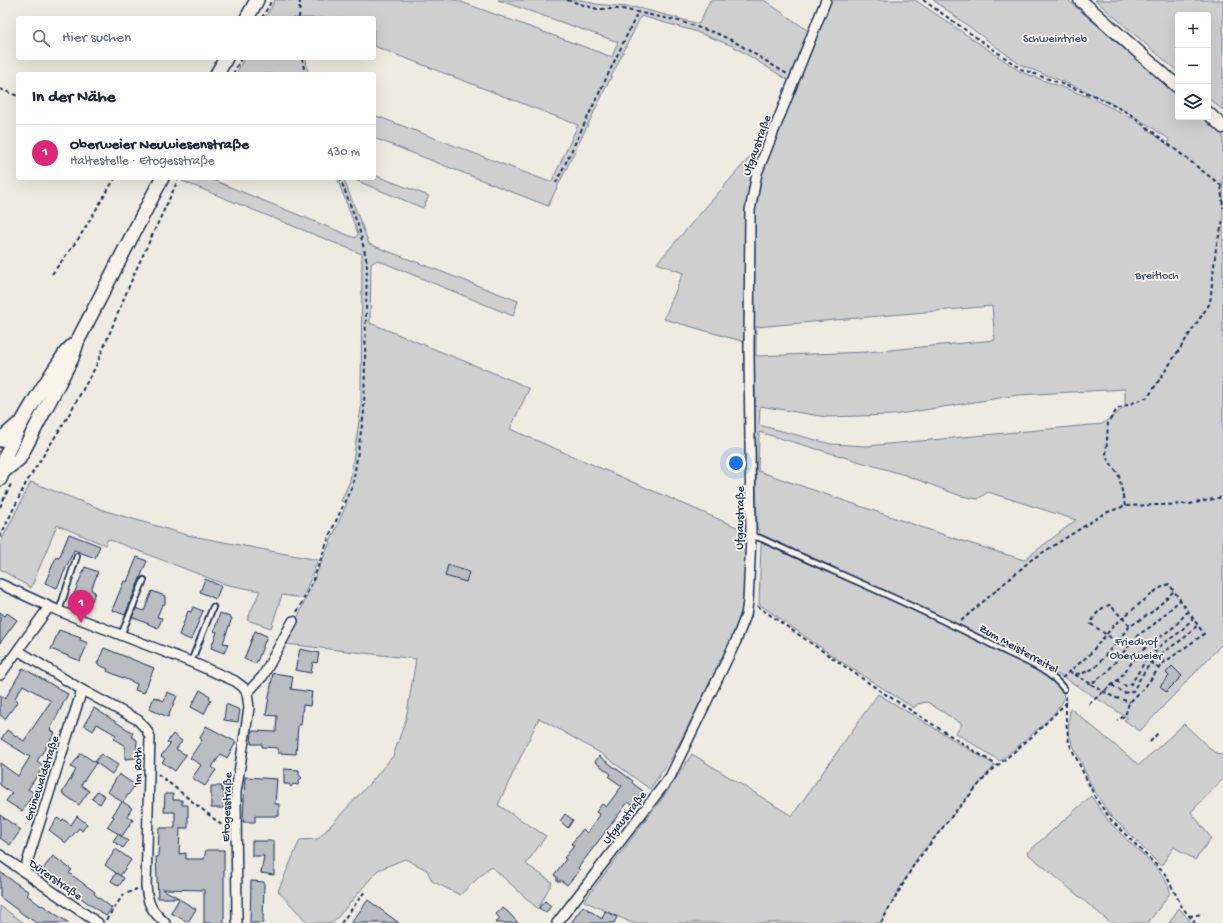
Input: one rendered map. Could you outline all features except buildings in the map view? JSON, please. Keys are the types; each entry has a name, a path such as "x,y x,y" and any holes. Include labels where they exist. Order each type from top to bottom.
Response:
{"main road":[{"path":"248,16 257,0"},
{"path":"218,72 225,60"},
{"path":"1,471 19,459 72,358 78,340 161,180"},
{"path":"1,471 6,454 24,418 66,352 78,340"},
{"path":"0,440 24,418"}],"street":[{"name":"Ufgaustraße","path":"557,923 670,777 736,642 748,602 752,536 749,350 750,212 757,173 826,0"},
{"path":"1080,0 1175,84"},
{"path":"1211,116 1223,127"},
{"path":"0,584 59,611 192,662 235,681 247,693 263,676 293,621"},
{"path":"0,674 19,651 49,606"},
{"name":"Im Roth","path":"19,651 82,690 138,720 146,729 150,737 146,886 147,902 165,923"},
{"name":"Grünewaldstraße","path":"24,872 82,690"},
{"name":"Etogesstraße","path":"237,923 236,792 248,708 247,693"},
{"name":"Dürerstraße","path":"0,855 98,923"}],"lane":[{"name":"Zum Meisterreitel","path":"752,536 760,538 955,626 1040,669 1059,682 1064,689"},
{"path":"59,611 77,556"},
{"path":"121,635 144,580"},
{"path":"192,662 213,607"}],"path":[{"path":"263,16 272,0"},
{"path":"299,16 300,0"},
{"path":"567,0 597,9 622,9 679,21 735,42 795,79"},
{"path":"924,0 1021,69 1095,96 1130,114 1222,186 1223,208"},
{"path":"556,183 638,12"},
{"path":"234,72 240,60"},
{"path":"302,60 305,72"},
{"path":"0,88 16,95"},
{"path":"52,274 79,238 114,180"},
{"path":"0,537 26,483 67,418 96,366 135,272 178,180"},
{"path":"293,621 353,484 364,412 367,262 359,228 341,180"},
{"path":"1125,506 1119,476 1106,456 1108,423 1118,409 1148,397 1210,303 1216,248 1223,220"},
{"path":"955,626 1031,560 1105,513 1125,506 1190,504 1223,497"},
{"path":"1059,682 1089,654 1122,617 1158,589 1169,584 1204,634 1165,662 1145,687 1130,702 1125,716 1118,720"},
{"path":"1075,674 1084,673 1095,668 1130,626 1153,611 1174,591"},
{"path":"1091,684 1106,673 1138,634 1158,621 1180,600"},
{"path":"748,602 763,610 879,690 998,766"},
{"path":"1117,642 1091,624 1098,612 1106,605 1110,605 1130,626"},
{"path":"1089,704 1117,681 1138,654 1149,644 1175,626 1188,611"},
{"path":"1154,650 1180,632 1193,618"},
{"path":"1112,685 1124,693 1132,691 1151,663 1185,638 1197,624"},
{"path":"1149,644 1165,662"},
{"path":"1138,654 1159,668"},
{"path":"1117,681 1125,686 1131,684 1146,660"},
{"path":"1070,671 1104,692 1123,701 1130,702"},
{"name":"Zum Meisterreitel","path":"1064,689 1067,702 1066,721 1069,743 1096,799 1112,821 1166,876 1182,907 1195,923"},
{"path":"881,923 916,863 955,812 989,773 1035,734 1067,702"},
{"path":"1150,742 1158,733"},
{"path":"149,767 236,837"},
{"path":"105,923 123,895 146,886"},
{"path":"341,923 366,890"},
{"path":"1189,916 1203,914"}],"green space":[{"path":"275,0 456,0 612,57 618,42 498,0 583,0 595,4 639,8 699,24 710,0 764,0 810,32 793,74 791,73 788,80 733,46 694,31 641,16 548,206 376,139 376,116 547,181 552,181 578,125 376,47 376,16 266,16"},
{"path":"829,0 915,0 1021,72 1094,99 1134,119 1168,145 1169,139 1131,114 1084,90 1021,65 933,0 1068,0 1175,93 1175,120 1205,120 1223,136 1223,643 1140,731 1124,720 1128,718 1063,677 960,625 760,535 757,527 754,329 754,227 757,192 767,157","holes":["992,306 995,340 868,352 756,356 756,327","1125,389 1125,407 1102,424 867,446 831,444 759,425 760,406 826,417 893,415 1018,395","759,432 905,475 961,496 978,499 988,492 1076,520 1024,560 956,539 758,471"]},
{"path":"1095,0 1223,0 1223,110 1211,100 1211,12 1175,12 1175,69"},
{"path":"243,60 306,60 308,72 237,72"},
{"path":"755,151 759,153 750,182 747,203 745,342 664,319 683,273 657,263"},
{"path":"376,176 429,196 423,208 355,180 376,180"},
{"path":"213,180 355,238 358,234 338,180 344,180 369,244 518,301 513,316 377,260 371,264 370,323 516,382 529,389 510,429 746,531 746,595 741,621 674,754 650,789 602,754 539,718 498,805 546,836 526,864 552,882 538,909 491,866 460,895 432,881 427,870 405,859 378,870 333,923 308,923 278,891 300,840 318,839 393,756 406,719 416,659 286,644 347,503 341,501 350,481 361,408 362,254 182,181"},
{"path":"31,482 106,511 187,535 318,560 303,598 282,595 271,628 247,620 260,591 224,584 108,539 105,545 57,525 31,588 0,569 0,543"},
{"path":"764,543 936,620 1028,664 1045,674 1060,686 1064,698 1061,705 1046,722 1000,761 956,733 962,724 927,702 917,704 914,708 840,661 759,604 761,544"},
{"path":"878,694 995,765 917,858 880,923 632,923 584,901 667,792 692,754 792,816"},
{"path":"1070,708 1139,765 1184,724 1214,752 1223,756 1223,779 1191,812 1211,838 1195,860 1174,847 1161,866 1110,815 1092,787 1072,743 1068,732"},
{"path":"1091,796 1117,830 1157,869 1168,886 1170,893 1148,923 1111,923 1027,853"},
{"path":"0,906 24,923 0,923"},
{"path":"1179,908 1192,923 1169,923"}],"place":[{"name":"Oberweier Neuwiesenstraße","path":"81,623"}],"park label":[{"name":"Schweintrieb","path":"1055,38"},
{"name":"Breitloch","path":"1157,275"},
{"name":"Friedhof Oberweier","path":"1136,648"}]}
